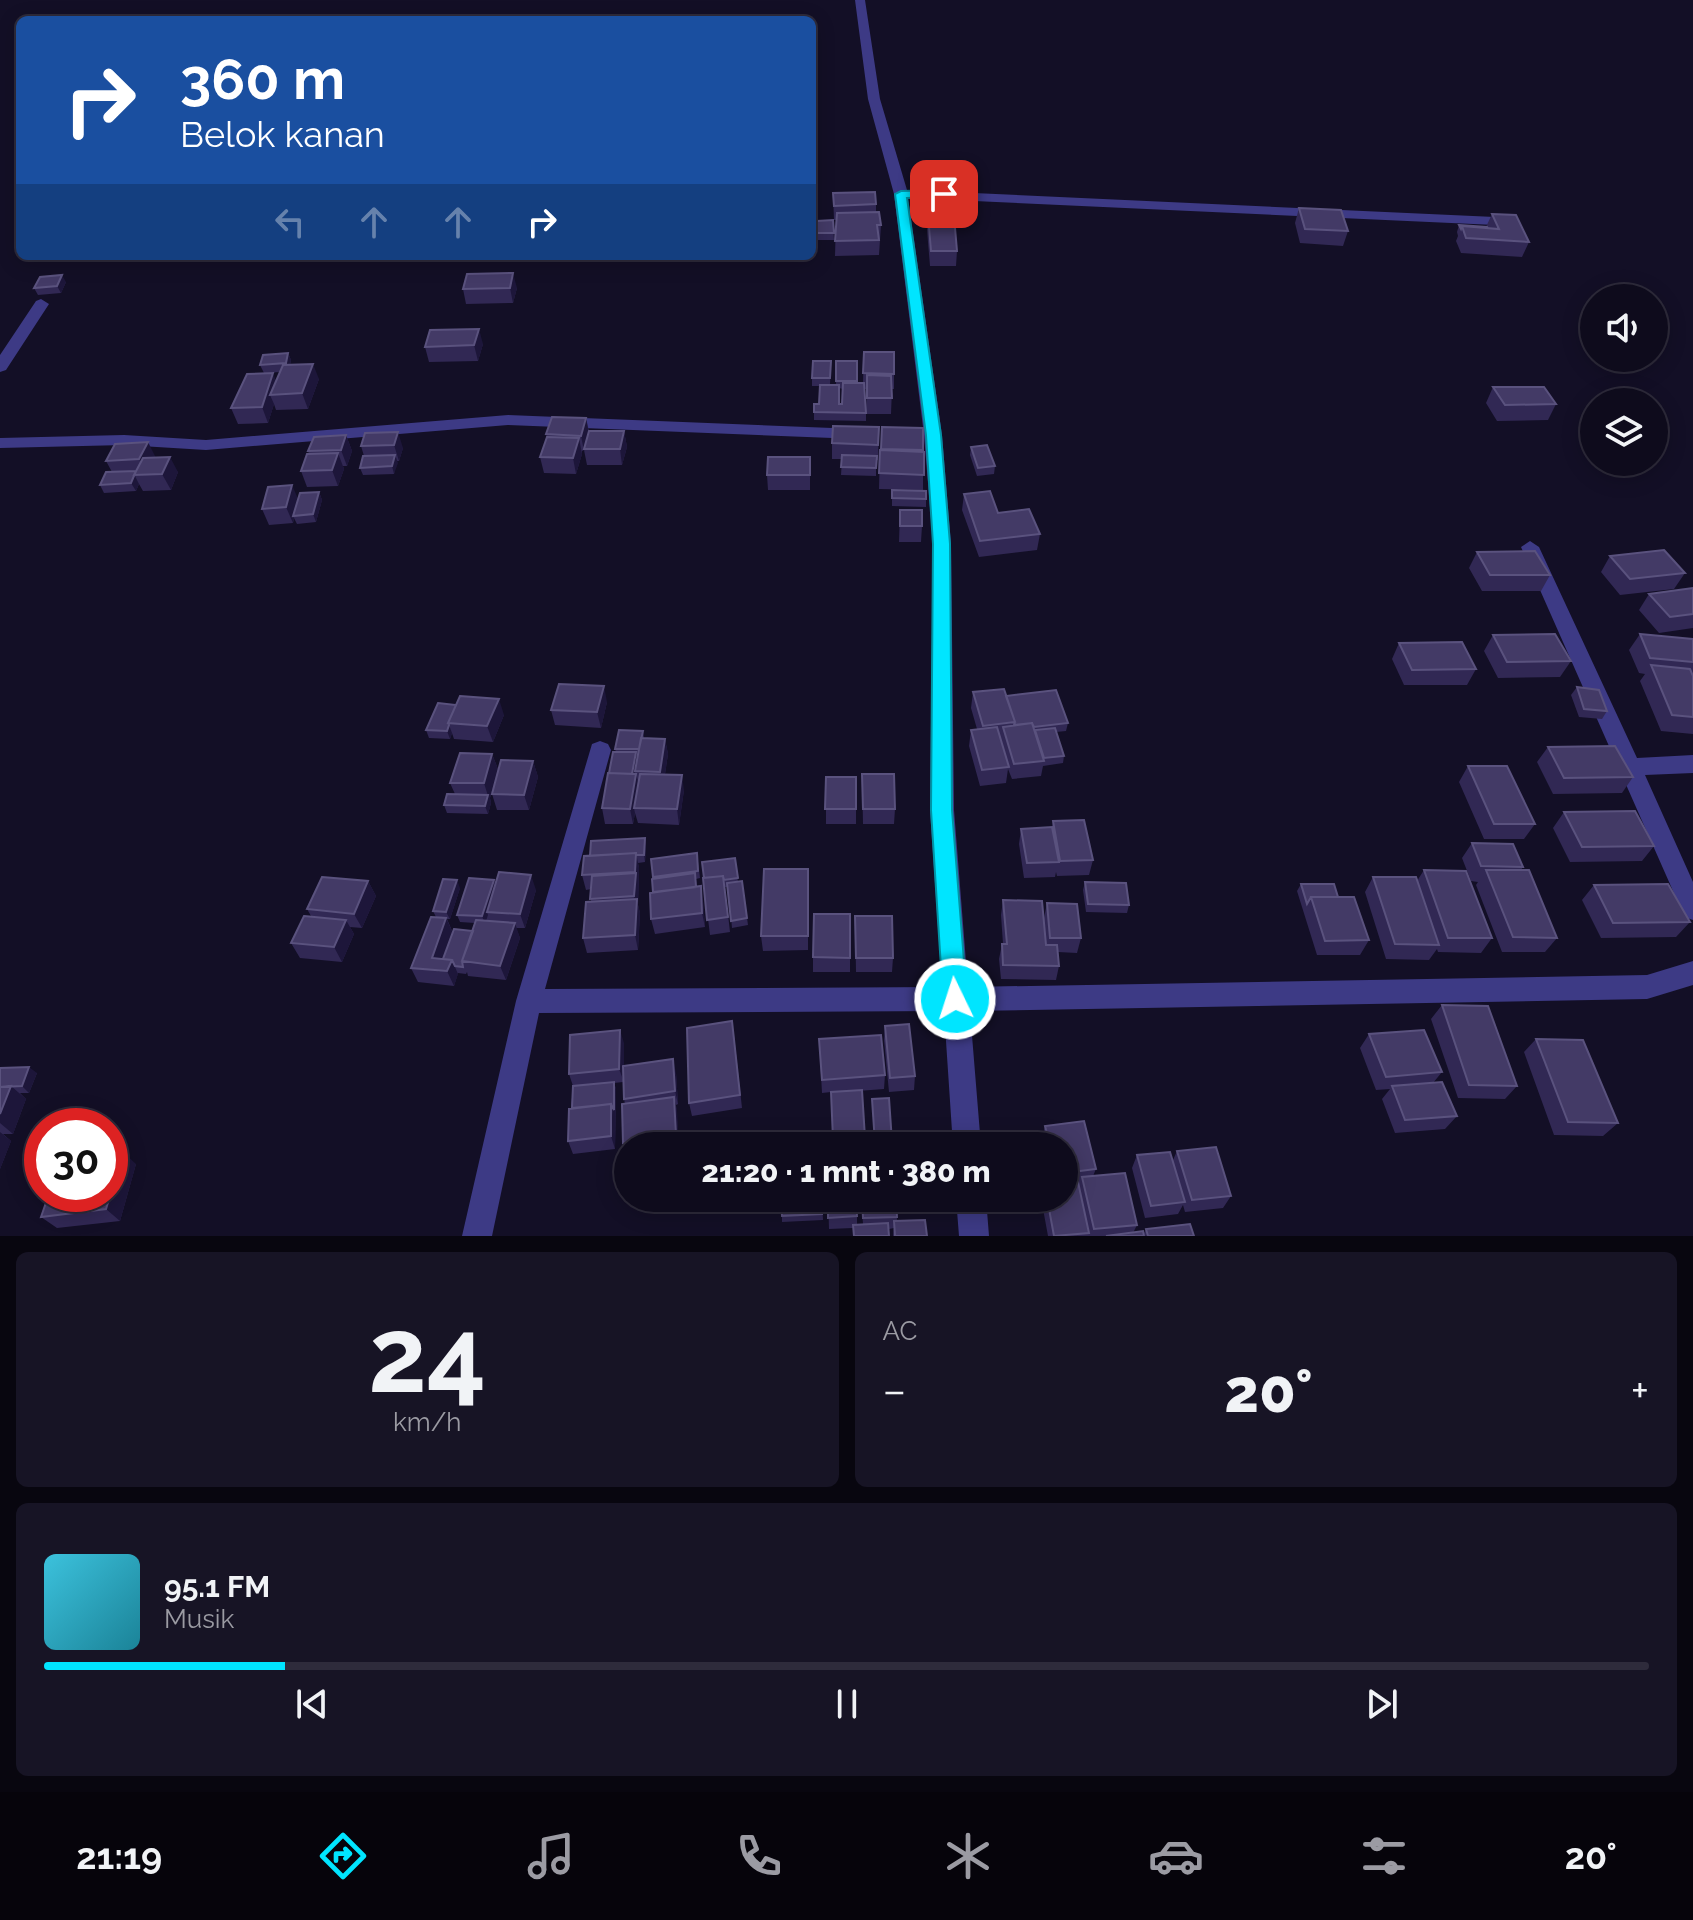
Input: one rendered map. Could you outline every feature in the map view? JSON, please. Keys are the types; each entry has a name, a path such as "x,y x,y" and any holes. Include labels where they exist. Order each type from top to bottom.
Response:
{"street":[{"path":"860,0 874,99 901,194 926,434 942,544 942,810 966,1132"},
{"path":"901,194 1495,221"},
{"path":"0,367 41,304"},
{"path":"0,443 124,440 206,445 508,420 800,434 874,434"},
{"path":"1530,547 1693,909"},
{"path":"477,1236 529,1001 600,750"},
{"path":"1630,767 1693,764"},
{"path":"529,1001 955,999 1647,987 1693,973"},
{"path":"972,1212 974,1236"}],"building":[{"path":"875,192 876,204 834,206 833,193"},
{"path":"1299,208 1341,210 1348,231 1305,229"},
{"path":"879,212 879,240 835,241 837,213"},
{"path":"1492,214 1516,215 1529,242 1466,238 1462,226 1499,229"},
{"path":"928,215 954,216 957,251 931,251"},
{"path":"833,220 834,233 817,233 817,221"},
{"path":"513,273 510,288 463,289 467,274"},
{"path":"62,275 57,286 34,288 40,277"},
{"path":"479,329 474,345 425,347 430,330"},
{"path":"864,352 894,352 894,374 863,373"},
{"path":"288,353 286,363 260,365 263,355"},
{"path":"813,361 831,361 830,378 812,378"},
{"path":"836,361 857,361 857,381 836,381"},
{"path":"313,364 302,393 270,395 283,365"},
{"path":"273,373 262,407 231,408 247,374"},
{"path":"867,375 891,376 892,398 867,398"},
{"path":"843,383 864,383 866,413 814,412 814,404 819,404 820,385 839,385 839,404 842,404"},
{"path":"1493,387 1544,387 1556,404 1505,405"},
{"path":"552,417 586,418 581,436 546,434"},
{"path":"833,426 879,427 878,445 832,443"},
{"path":"882,427 923,428 923,450 881,449"},
{"path":"589,431 624,431 620,449 584,449"},
{"path":"398,432 394,445 361,446 365,433"},
{"path":"346,435 341,450 308,451 314,437"},
{"path":"547,437 579,438 573,458 540,457"},
{"path":"148,442 139,459 106,461 115,444"},
{"path":"987,445 995,466 978,468 971,447"},
{"path":"880,450 924,452 924,475 879,473"},
{"path":"338,453 332,470 301,471 307,454"},
{"path":"395,455 392,466 360,468 363,456"},
{"path":"842,455 877,456 876,468 841,467"},
{"path":"170,457 162,474 134,475 143,458"},
{"path":"768,457 810,457 810,475 767,475"},
{"path":"136,471 131,483 100,485 106,472"},
{"path":"292,485 286,507 262,509 268,487"},
{"path":"892,490 926,491 926,499 892,498"},
{"path":"990,491 998,513 1029,509 1040,534 980,541 964,494"},
{"path":"319,492 313,514 293,516 300,493"},
{"path":"900,510 922,510 922,526 900,526"},
{"path":"1664,550 1685,573 1630,579 1610,556"},
{"path":"1535,551 1550,575 1490,575 1477,552"},
{"path":"1693,588 1693,614 1670,617 1649,594"},
{"path":"1555,634 1571,661 1507,662 1493,635"},
{"path":"1640,634 1693,639 1693,662 1650,658"},
{"path":"1462,642 1476,669 1412,670 1399,643"},
{"path":"1651,665 1690,669 1693,676 1693,717 1672,715"},
{"path":"559,684 604,686 597,712 551,710"},
{"path":"1577,687 1599,690 1607,711 1584,709"},
{"path":"1004,689 1015,722 983,726 973,692"},
{"path":"1056,690 1068,723 1034,727 1032,723 1014,725 1006,696"},
{"path":"460,696 499,699 487,726 448,723"},
{"path":"438,703 456,705 447,731 426,730"},
{"path":"1032,723 1044,761 1014,764 1003,727"},
{"path":"997,727 1009,767 982,770 971,730"},
{"path":"1055,728 1064,756 1044,758 1035,730"},
{"path":"619,730 643,731 639,749 615,749"},
{"path":"641,738 665,739 660,772 635,771"},
{"path":"1615,746 1633,777 1564,778 1548,747"},
{"path":"613,752 636,752 632,774 609,773"},
{"path":"460,753 492,754 484,783 450,783"},
{"path":"501,760 533,761 524,795 492,794"},
{"path":"1468,766 1507,766 1535,824 1494,824"},
{"path":"608,773 636,774 630,809 602,808"},
{"path":"640,774 682,775 677,809 634,808"},
{"path":"862,774 894,774 895,809 863,809"},
{"path":"826,777 856,777 856,809 825,809"},
{"path":"447,794 488,795 485,806 444,805"},
{"path":"1635,811 1654,846 1582,847 1564,812"},
{"path":"1084,820 1093,860 1060,861 1053,821"},
{"path":"1052,827 1059,862 1027,863 1021,829"},
{"path":"645,838 644,855 590,856 591,841"},
{"path":"1472,843 1513,844 1523,867 1481,866"},
{"path":"636,853 635,872 582,875 584,856"},
{"path":"697,853 698,871 653,877 651,859"},
{"path":"735,858 738,878 704,878 702,862"},
{"path":"764,869 808,869 808,936 761,936"},
{"path":"1424,870 1466,871 1492,938 1448,938"},
{"path":"1486,870 1529,870 1557,938 1513,937"},
{"path":"499,872 531,875 520,914 487,912"},
{"path":"636,873 634,896 590,899 592,876"},
{"path":"695,873 696,887 653,892 652,879"},
{"path":"723,876 728,917 707,920 703,878"},
{"path":"322,877 368,881 354,914 307,909"},
{"path":"1373,877 1416,877 1439,945 1395,944"},
{"path":"469,878 494,880 482,916 457,915"},
{"path":"443,879 457,880 446,912 433,911"},
{"path":"742,881 747,918 731,921 727,883"},
{"path":"1085,882 1126,883 1129,905 1088,904"},
{"path":"1301,884 1334,884 1338,897 1311,897 1307,904"},
{"path":"1668,884 1690,922 1613,923 1594,885"},
{"path":"701,886 702,913 651,919 650,893"},
{"path":"1311,897 1354,897 1369,940 1325,941"},
{"path":"637,899 635,935 583,938 586,902"},
{"path":"1003,900 1042,901 1046,945 1057,945 1059,966 1003,965 1002,944 1007,944"},
{"path":"1047,903 1077,904 1081,938 1050,938"},
{"path":"814,914 850,914 850,958 813,957"},
{"path":"304,916 346,920 334,947 291,943"},
{"path":"855,916 892,916 893,958 856,958"},
{"path":"431,917 446,918 432,958 452,960 447,971 411,968"},
{"path":"476,920 515,923 500,966 462,961"},
{"path":"454,929 473,931 462,961 463,967 455,966 452,960 443,959"},
{"path":"1442,1005 1488,1006 1517,1086 1469,1085"},
{"path":"732,1021 740,1095 689,1103 687,1028"},
{"path":"909,1024 915,1076 890,1078 885,1026"},
{"path":"620,1030 619,1069 569,1074 570,1035"},
{"path":"1424,1030 1442,1072 1386,1077 1369,1034"},
{"path":"881,1035 885,1075 822,1080 819,1039"},
{"path":"1536,1039 1583,1040 1618,1123 1568,1122"},
{"path":"673,1059 675,1091 624,1099 623,1066"},
{"path":"29,1067 22,1086 0,1087 0,1068"},
{"path":"614,1082 614,1110 611,1104 572,1108 573,1086"},
{"path":"1442,1082 1457,1116 1405,1120 1392,1086"},
{"path":"11,1086 0,1114 0,1087"},
{"path":"862,1090 865,1132 833,1132 831,1092"},
{"path":"674,1097 676,1132 623,1132 622,1104"},
{"path":"889,1098 891,1132 874,1132 872,1099"},
{"path":"611,1104 611,1136 568,1141 569,1109"},
{"path":"1084,1121 1096,1169 1078,1171 1078,1132 1046,1132 1045,1126"},
{"path":"1216,1147 1231,1196 1192,1200 1177,1151"},
{"path":"1170,1152 1185,1202 1151,1206 1137,1155"},
{"path":"1125,1173 1137,1225 1094,1229 1082,1177"},
{"path":"1078,1182 1089,1233 1054,1236 1050,1212 1078,1212"},
{"path":"43,1212 82,1212 41,1217"},
{"path":"782,1212 822,1212 822,1214 782,1216"},
{"path":"828,1212 857,1212 857,1216 828,1218"},
{"path":"863,1212 897,1212 897,1217 863,1218"},
{"path":"925,1220 927,1236 895,1236 894,1221"},
{"path":"888,1223 889,1236 854,1236 853,1225"},
{"path":"1190,1224 1194,1236 1148,1236 1146,1229"},
{"path":"1143,1231 1144,1236 1106,1236"}],"route":[{"path":"944,194 901,194 933,435 942,544 942,810 955,999"}]}
